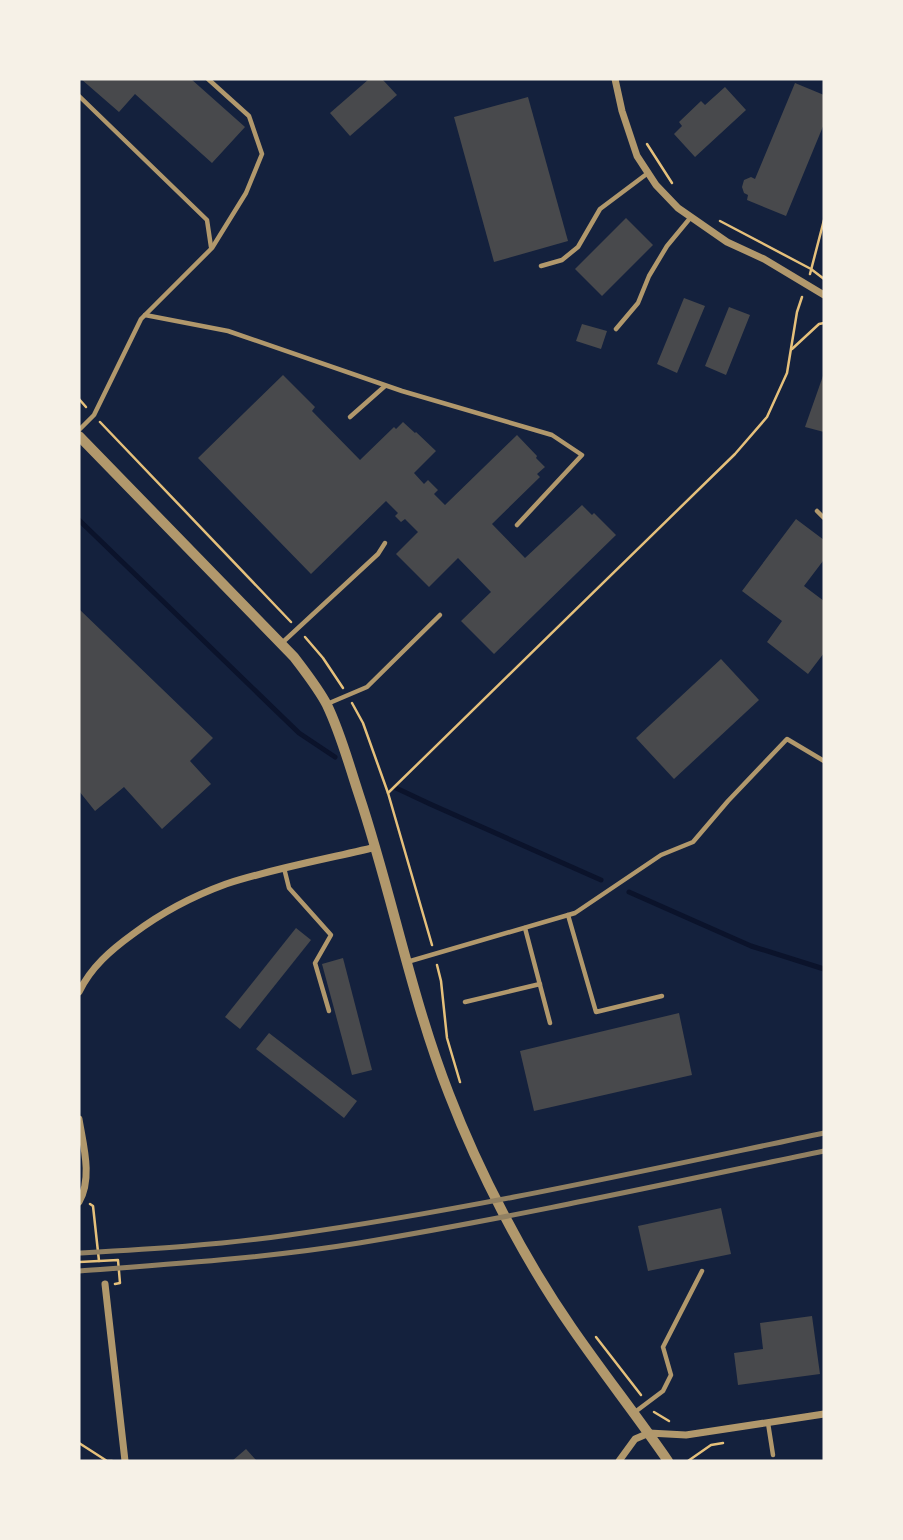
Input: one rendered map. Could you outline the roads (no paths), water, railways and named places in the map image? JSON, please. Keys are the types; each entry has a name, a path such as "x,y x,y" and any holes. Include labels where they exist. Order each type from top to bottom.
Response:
{"street":[{"path":"615,79 636,156 656,185 678,208 727,242 764,259 824,295"},
{"path":"79,436 281,643 310,677 326,704 337,729 376,847 428,1036 447,1089 497,1200 527,1256 571,1327 668,1461"},
{"path":"79,992 103,958 129,936 167,911 225,885 376,847"},
{"path":"79,1119 85,1156 85,1184 80,1199"},
{"path":"105,1284 125,1461"},
{"path":"623,1459 635,1438 649,1433 686,1435 824,1414"}],"lane":[{"path":"79,430 94,415 141,319 212,247 246,193 262,154 249,116 208,79"},
{"path":"79,96 207,220 212,247"},
{"path":"541,266 562,260 578,247 600,209 648,173"},
{"path":"616,329 638,303 649,276 667,246 691,217"},
{"path":"145,315 228,331 386,386 552,435 582,455 517,525"},
{"path":"350,417 386,386"},
{"path":"817,511 824,518"},
{"path":"281,643 378,554 385,543"},
{"path":"326,704 368,687 440,615"},
{"path":"406,962 575,913 661,855 693,842 787,739 824,761"},
{"path":"284,868 289,888 331,935 315,963 329,1011"},
{"path":"568,915 596,1012 662,996"},
{"path":"525,928 550,1023"},
{"path":"465,1002 540,984"},
{"path":"635,1412 663,1391 671,1375 663,1347 702,1270"},
{"path":"768,1422 773,1455"}],"waterway":[{"path":"79,520 299,733 335,757"},
{"path":"396,788 601,880"},
{"path":"629,892 751,946 824,969"}],"railway":[{"path":"79,1253 237,1241 356,1225 558,1189 824,1133"},
{"path":"79,1271 254,1257 359,1243 534,1211 824,1151"}]}
